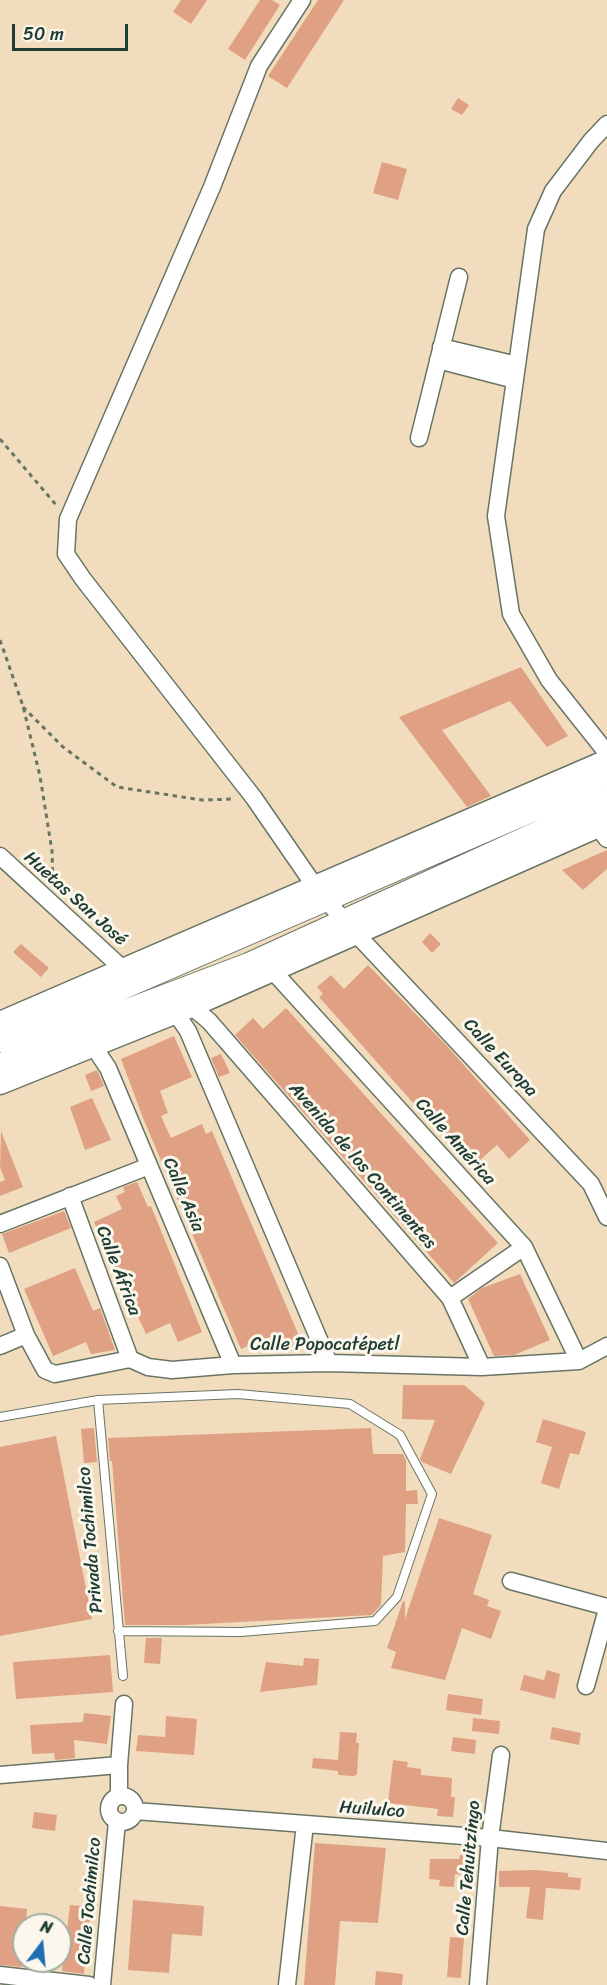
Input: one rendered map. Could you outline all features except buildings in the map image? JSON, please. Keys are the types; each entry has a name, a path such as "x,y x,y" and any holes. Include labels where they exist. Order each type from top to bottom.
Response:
{"main road":[{"path":"0,1039 320,892 607,776"},
{"path":"0,1067 99,1023 350,927 607,803"}],"street":[{"path":"68,519 208,197 259,66 302,0"},
{"path":"607,124 553,191 536,230 496,516 511,614 549,680 607,753"},
{"path":"419,438 459,277"},
{"path":"439,353 516,372"},
{"name":"Calle Europa","path":"68,519 66,554 82,579 254,798 320,892 350,927 591,1184 607,1217"},
{"path":"0,1023 124,970 320,892 607,761"},
{"path":"0,1083 183,1009 272,970 350,927 604,829"},
{"name":"Huetas San José","path":"0,856 124,970"},
{"name":"Calle América","path":"272,970 524,1247 579,1361"},
{"path":"183,1009 188,1031 329,1363"},
{"name":"Avenida de los Continentes","path":"183,1009 209,1022 450,1298 482,1367"},
{"name":"Calle Asia","path":"92,1044 108,1068 233,1365"},
{"path":"0,1224 149,1166"},
{"name":"Calle África","path":"70,1196 130,1359"},
{"path":"450,1298 524,1247"},
{"path":"0,1266 26,1335 0,1346"},
{"name":"Calle Popocatépetl","path":"26,1335 45,1370 55,1374 67,1373 111,1360 130,1359 148,1367 172,1370 233,1365 329,1363 482,1367 579,1361 607,1346"},
{"path":"511,1581 607,1608 586,1686"},
{"path":"119,1796 128,1797 133,1801 135,1811 127,1821 117,1821 111,1816 109,1805 119,1796 124,1704"},
{"name":"Calle Tehuitzingo","path":"478,1985 490,1838 501,1755"},
{"path":"0,1775 119,1765"},
{"name":"Huilulco","path":"135,1811 490,1838 607,1851"},
{"name":"Calle Tochimilco","path":"102,1985 117,1821"},
{"path":"287,1985 305,1824"},
{"path":"0,1975 89,1985"}],"lane":[{"path":"0,1417 98,1400 238,1394 350,1404 400,1435 432,1494 397,1597 375,1621 241,1632 118,1631"},
{"name":"Privada Tochimilco","path":"98,1400 123,1676"}],"path":[{"path":"0,439 68,519"},
{"path":"0,640 22,706 40,776 52,851 53,904"},
{"path":"22,706 63,747 117,788 202,800 254,798"}]}
